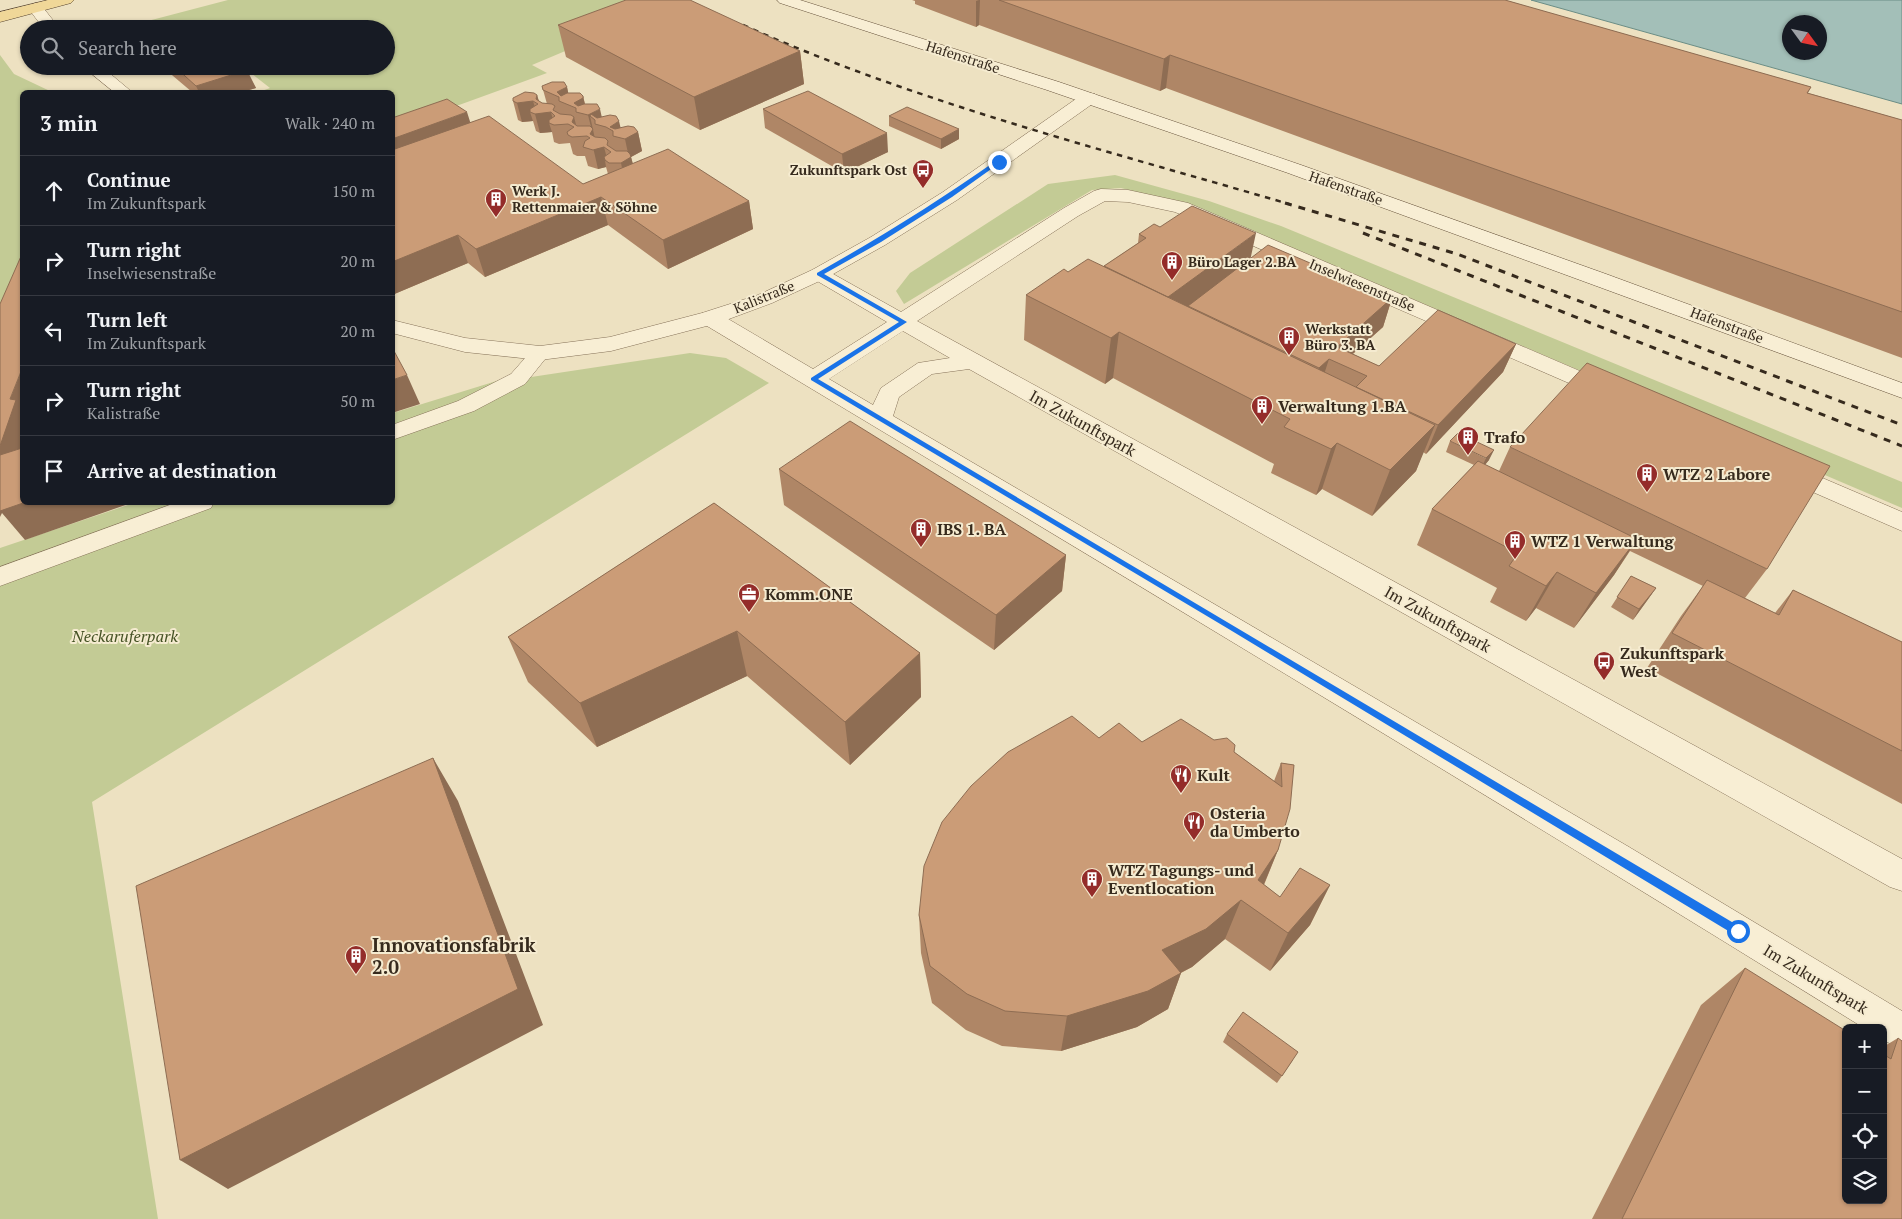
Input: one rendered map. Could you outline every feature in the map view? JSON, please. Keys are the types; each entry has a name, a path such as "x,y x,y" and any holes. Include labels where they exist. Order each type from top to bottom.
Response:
{"main road":[{"path":"0,17 66,0"}],"street":[{"name":"Hafenstraße","path":"785,0 1089,98 1559,263 1902,391"},
{"path":"36,8 45,20"},
{"path":"102,75 121,90"},
{"name":"Kalistraße","path":"395,327 465,345 540,353 611,344 710,318 766,299 819,274 878,241 950,196 1089,98"},
{"name":"Inselwiesenstraße","path":"813,379 904,322 1071,212 1101,195 1128,196 1181,207 1629,401"},
{"name":"Im Zukunftspark","path":"819,274 973,362 1902,876"},
{"name":"Im Zukunftspark","path":"710,318 1592,842 1902,1031"},
{"path":"880,420 889,393 926,368 973,362"},
{"path":"1764,461 1902,522"}],"lane":[{"path":"395,432 466,406 518,379 540,353"},
{"path":"0,577 195,505"}],"green space":[{"path":"228,0 632,0 658,12 532,65 547,73 395,128 395,90 264,90 270,88 253,75 395,75 395,20 152,20"},
{"path":"0,55 14,74 48,90 20,90 20,333 0,382"},
{"path":"1115,175 1209,201 1281,226 1902,482 1902,508 1246,228 1186,205 1121,188 1092,190 904,304 896,291 910,273 1048,184"},
{"name":"Neckaruferpark","path":"690,353 726,358 769,383 92,802 158,1219 0,1219 0,548 128,505 395,505 395,412 503,379 518,379"}],"water":[{"path":"1531,0 1902,0 1902,104"}],"building":[{"path":"626,0 690,0 800,51 694,97 558,25"},
{"path":"999,0 1505,0 1811,87 1807,93 1902,120 1902,312 1170,55 1164,59"},
{"path":"184,75 231,75 196,86"},
{"path":"552,82 564,82 567,87 557,92 561,96 567,93 580,93 583,98 574,103 578,106 597,104 600,109 588,115 576,112 576,108 559,101 559,97 543,90 542,86"},
{"path":"808,91 887,133 842,154 763,109"},
{"path":"525,92 534,93 537,95 536,99 542,103 552,104 555,106 553,110 560,114 571,115 574,117 572,122 577,126 590,126 593,129 590,134 595,137 605,138 608,141 607,145 616,151 627,151 631,157 621,163 609,163 604,157 611,152 604,147 593,150 583,147 585,141 590,138 587,136 572,137 568,135 567,132 574,127 568,124 554,125 549,123 549,120 555,116 551,112 535,114 530,112 530,109 538,104 533,101 517,103 513,101 513,98"},
{"path":"447,99 467,112 395,138 395,117"},
{"path":"907,107 959,129 941,139 889,116"},
{"path":"591,114 597,118 610,115 616,116 619,121 610,127 615,129 628,126 634,127 638,132 625,139 613,136 613,131 595,124 595,120 590,116"},
{"path":"489,116 583,184 668,149 749,201 663,240 601,197 476,249 458,235 395,261 395,149"},
{"path":"1192,206 1256,233 1168,297 1104,266 1146,238 1139,234 1154,224 1160,227"},
{"path":"1268,245 1392,298 1337,347 1379,366 1438,310 1516,344 1438,425 1356,387 1367,376 1329,359 1319,368 1188,306"},
{"path":"20,259 20,374 10,399 16,400 0,446 0,304"},
{"path":"1088,259 1435,425 1390,470 1337,443 1331,449 1284,427 1290,419 1119,332 1111,338 1026,295 1064,269 1068,272"},
{"path":"395,353 407,375 395,379"},
{"name":"WTZ 2 Labore","path":"1587,363 1830,466 1767,569 1510,447"},
{"path":"850,421 1066,555 996,615 779,469"},
{"path":"1458,433 1494,450 1486,458 1450,441"},
{"path":"20,449 20,504 0,511 0,455"},
{"path":"1478,461 1637,539 1596,593 1557,572 1546,586 1509,566 1518,553 1432,509"},
{"path":"714,503 920,653 845,722 737,631 580,703 508,637"},
{"path":"1631,576 1656,588 1639,609 1617,597"},
{"path":"1707,580 1779,615 1793,590 1902,642 1902,751 1672,633"},
{"name":"WTZ Tagungs- und Eventlocation","path":"1072,716 1099,738 1119,723 1142,742 1181,719 1214,740 1227,738 1235,745 1234,752 1282,787 1281,763 1294,765 1290,809 1278,850 1258,880 1280,897 1300,868 1330,885 1288,933 1241,900 1206,929 1162,950 1181,973 1148,991 1067,1016 1005,1011 967,994 930,966 919,915 924,866 942,822 971,786 1008,752"},
{"name":"Innovationsfabrik 2.0","path":"433,758 518,989 180,1160 136,886"},
{"path":"1745,968 1842,1029 1842,1204 1887,1204 1887,1056 1891,1059 1898,1038 1902,1041 1902,1219 1622,1219"},
{"path":"1243,1012 1298,1052 1282,1076 1227,1034"}],"railway":[{"path":"743,25 809,53 944,102 1013,124 1289,204"},
{"path":"1285,203 1457,254 1902,425"},
{"path":"1363,233 1902,446"}],"place":[{"name":"Zukunftspark Ost","path":"923,189"},
{"name":"Werk J. Rettenmaier & Söhne","path":"496,218"},
{"name":"Büro Lager 2.BA","path":"1172,281"},
{"name":"Werkstatt Büro 3. BA","path":"1289,356"},
{"name":"Verwaltung 1.BA","path":"1262,425"},
{"name":"Trafo","path":"1468,456"},
{"name":"WTZ 2 Labore","path":"1647,493"},
{"name":"IBS 1. BA","path":"921,548"},
{"name":"WTZ 1 Verwaltung","path":"1515,560"},
{"name":"Komm.ONE","path":"749,613"},
{"name":"Zukunftspark West","path":"1604,681"},
{"name":"Kult","path":"1181,794"},
{"name":"Osteria da Umberto","path":"1194,841"},
{"name":"WTZ Tagungs- und Eventlocation","path":"1092,898"},
{"name":"Innovationsfabrik 2.0","path":"356,975"}],"route":[{"path":"999,162 950,196 878,241 819,274 904,322 813,379 1230,626 1738,931"}]}
